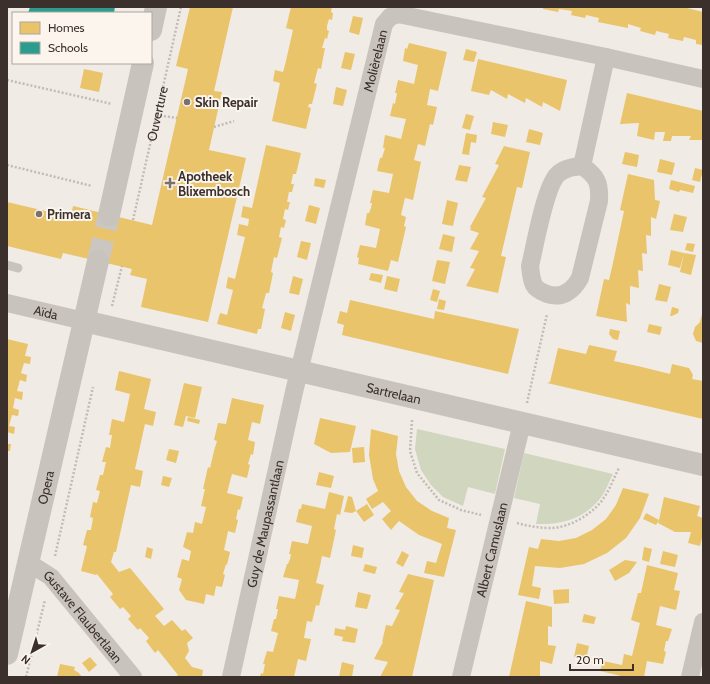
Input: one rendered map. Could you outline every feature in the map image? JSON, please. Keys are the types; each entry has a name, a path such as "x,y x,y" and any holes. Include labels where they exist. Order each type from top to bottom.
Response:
{"street":[{"path":"152,25 156,7"},
{"name":"Molièrelaan","path":"299,371 384,24 390,17 398,14 606,57 703,79"},
{"path":"582,166 606,57"},
{"name":"Ouverture","path":"109,215 143,64"},
{"path":"582,166 596,178 600,188 599,201 580,278 577,284 569,292 559,296 551,295 542,292 534,286 530,266 549,189 557,175 564,170 582,166"},
{"path":"84,321 98,261"},
{"name":"Aïda","path":"7,303 84,321"},
{"name":"Sartrelaan","path":"84,321 703,465"},
{"name":"Opera","path":"7,654 84,321"},
{"name":"Guy de Maupassantlaan","path":"231,677 299,371"},
{"name":"Albert Camuslaan","path":"461,677 522,423"},
{"name":"Gustave Flaubertlaan","path":"29,563 51,577 133,677"},
{"path":"690,677 703,622"}],"lane":[{"path":"7,265 18,268"}],"path":[{"name":"Ouverture","path":"133,220 181,7"},
{"path":"7,80 111,104"},
{"path":"214,127 234,121"},
{"path":"7,166 92,186"},
{"path":"112,310 122,266"},
{"path":"522,423 551,295"},
{"name":"Opera","path":"26,677 51,577 93,386"}],"green space":[{"path":"417,429 505,449 495,494 468,487 463,506 443,497 431,485 421,470 415,449"},
{"path":"524,453 613,474 602,496 589,510 573,519 555,523 536,524 540,504 514,498"}],"building: Homes":[{"path":"190,7 233,7 214,91 222,92 209,150 246,158 208,322 141,307 147,279 130,275 132,269 63,253 61,259 7,246 7,202 71,217 73,206 152,225 188,69 176,66"},
{"path":"291,7 332,7 331,12 333,13 332,20 329,19 327,26 327,30 329,31 322,48 325,48 321,69 318,68 314,83 317,84 312,104 309,104 308,107 311,108 306,129 272,121 280,83 273,81 275,70 283,72 293,30 286,28"},
{"path":"543,7 683,7 703,12 703,45 696,44 696,40 684,37 683,41 668,38 669,34 656,31 655,35 640,31 641,28 628,24 628,28 598,22 599,18 586,15 585,18 571,15 572,11 559,9 558,12 543,9"},
{"path":"353,16 363,18 359,35 349,32"},
{"path":"409,43 447,52 438,91 430,89 427,105 437,107 433,125 430,124 425,146 418,144 414,160 421,162 413,200 405,198 401,215 406,217 404,226 406,227 398,262 391,260 388,271 358,264 359,258 357,257 360,245 376,248 380,229 365,225 367,213 369,213 371,208 372,203 370,203 373,190 389,193 393,174 377,171 380,158 382,158 385,148 383,148 385,135 401,139 406,119 390,116 393,103 395,104 397,93 395,93 398,80 414,84 418,65 403,61 405,48 407,49"},
{"path":"466,49 477,52 474,62 463,60"},
{"path":"345,52 355,54 351,70 341,68"},
{"path":"478,59 567,80 560,111 543,102 542,107 526,98 525,103 508,94 507,99 491,90 489,95 471,91"},
{"path":"84,69 103,73 99,92 80,88"},
{"path":"336,87 347,90 343,106 333,104"},
{"path":"627,93 703,111 703,140 689,140 691,136 672,136 671,141 663,141 665,132 655,132 654,140 637,136 639,123 620,124"},
{"path":"466,114 474,116 470,130 462,128"},
{"path":"493,122 508,125 505,137 491,134"},
{"path":"529,129 543,133 540,145 526,142"},
{"path":"466,133 477,135 476,143 471,142 469,155 462,154"},
{"path":"266,145 301,153 296,174 293,174 291,184 294,184 292,192 289,192 287,202 290,202 288,210 285,209 283,219 286,220 284,228 281,227 279,237 282,238 277,258 274,257 271,272 273,273 269,293 266,293 262,308 265,309 261,329 258,329 257,334 217,324 220,313 227,315 233,290 226,288 228,277 235,279 245,237 237,235 239,224 248,226 249,219 241,217 243,206 252,208"},
{"path":"504,146 530,152 522,188 517,187 501,256 506,257 498,293 466,286 475,269 470,268 479,251 470,249 479,233 470,230 470,227 486,198 482,197 499,165 495,164"},
{"path":"625,152 639,155 637,167 622,164"},
{"path":"660,159 675,163 672,175 657,172"},
{"path":"459,165 471,167 467,182 455,180"},
{"path":"695,168 703,170 700,182 692,180"},
{"path":"628,174 654,180 655,200 660,201 656,219 651,217 651,236 646,235 647,254 642,253 643,271 638,270 639,288 630,286 630,305 626,303 627,322 596,316 604,279 609,280 613,263 624,211 620,210"},
{"path":"315,178 326,180 324,188 314,186"},
{"path":"671,180 695,186 693,193 680,190 679,192 669,189"},
{"path":"447,200 458,203 453,226 442,224"},
{"path":"309,205 320,208 316,224 305,221"},
{"path":"674,214 687,217 683,232 670,230"},
{"path":"443,234 455,237 452,252 439,249"},
{"path":"301,241 311,243 307,260 297,257"},
{"path":"687,243 695,244 693,252 685,250"},
{"path":"671,250 684,253 680,268 668,265"},
{"path":"684,253 696,255 691,275 680,272"},
{"path":"437,260 450,262 445,284 432,281"},
{"path":"371,273 383,275 381,283 369,280"},
{"path":"293,276 303,279 299,295 289,293"},
{"path":"387,276 400,279 397,292 384,289"},
{"path":"659,284 671,287 667,302 655,300"},
{"path":"433,289 440,291 437,302 430,300"},
{"path":"439,299 446,301 444,310 437,309"},
{"path":"350,300 434,319 435,311 519,329 508,374 342,335 344,325 337,323 340,311 347,313"},
{"path":"672,307 679,309 678,313 670,316"},
{"path":"285,312 295,315 291,331 281,328"},
{"path":"702,314 703,343 696,341 693,334 695,327 700,322"},
{"path":"649,324 662,327 660,335 647,332"},
{"path":"610,329 620,331 618,340 613,339 609,334"},
{"path":"7,339 28,344 25,356 31,357 30,364 24,363 21,373 27,375 26,382 20,380 17,391 23,392 22,400 15,398 13,408 19,410 18,416 12,415 9,426 15,427 14,434 7,432"},
{"path":"589,345 617,351 614,361 670,374 672,364 689,368 693,375 692,379 703,381 703,419 547,383 550,382 558,348 586,354"},
{"path":"119,371 151,379 144,409 156,412 153,426 145,424 135,469 143,471 140,487 131,485 116,552 114,552 111,562 119,572 130,568 164,609 155,616 164,626 172,620 182,631 185,629 193,638 187,643 189,651 185,658 192,667 203,670 202,677 175,677 178,675 158,650 155,653 146,641 149,638 140,628 138,630 128,619 131,616 123,607 120,609 110,597 113,594 97,574 81,571 87,546 83,545 87,530 91,530 93,518 90,517 93,502 97,503 100,491 96,490 100,475 103,475 106,462 102,462 106,447 110,448 112,435 109,435 112,419 124,422 130,394 115,390"},
{"path":"184,383 202,387 195,418 186,416 183,427 174,425"},
{"path":"232,398 264,405 260,424 252,422 248,440 255,442 253,455 251,454 248,464 250,465 247,478 232,474 227,493 243,497 240,510 238,509 236,519 238,520 235,533 228,531 224,550 230,552 223,574 225,575 222,587 216,586 214,596 206,594 204,604 186,600 179,590 182,579 177,577 182,559 189,561 191,551 183,547 187,532 193,533 195,522 202,524 206,507 201,506 205,489 203,489 208,467 210,468 217,441 214,440 218,423 226,424"},
{"path":"188,417 200,420 199,424 187,421"},
{"path":"320,418 356,426 350,452 331,453 314,444"},
{"path":"371,429 398,436 396,454 399,471 406,487 417,501 432,511 449,518 447,528 456,530 444,577 424,573 427,561 436,563 442,544 419,535 399,521 391,530 382,519 391,511 383,502 372,509 366,499 378,491 373,479 369,455"},
{"path":"7,444 11,444 10,451 7,451"},
{"path":"364,447 365,462 353,463 352,448"},
{"path":"169,449 179,451 176,463 166,460"},
{"path":"319,472 334,476 331,488 316,485"},
{"path":"163,476 172,478 169,487 161,485"},
{"path":"623,488 649,494 640,518 626,538 607,553 584,564 560,568 535,566 532,586 541,588 539,599 518,595 529,547 538,549 541,539 559,541 576,538 592,530 606,519 616,505"},
{"path":"329,492 344,496 340,515 337,514 334,529 336,530 330,558 322,556 316,583 324,585 319,606 316,605 312,622 307,621 304,638 311,639 306,661 298,659 294,677 260,677 261,673 263,674 265,664 263,664 267,651 273,652 278,633 271,631 274,619 276,619 278,609 276,609 279,596 295,599 299,580 283,577 290,559 291,554 289,554 292,541 308,544 312,526 296,522 299,509 301,509 302,504 325,509"},
{"path":"348,496 352,497 356,511 352,513 344,512"},
{"path":"664,497 700,506 697,516 703,518 703,534 700,546 688,543 691,532 675,532 658,523"},
{"path":"367,504 374,515 364,522 356,511"},
{"path":"646,513 659,520 656,525 643,519"},
{"path":"353,545 364,548 362,558 351,556"},
{"path":"147,547 153,549 151,559 145,557"},
{"path":"644,547 652,549 649,562 642,560"},
{"path":"402,551 409,555 403,567 396,563"},
{"path":"663,551 678,555 675,567 660,564"},
{"path":"625,560 637,562 629,573 615,581 609,570"},
{"path":"365,564 377,567 375,574 363,571"},
{"path":"647,565 678,573 674,590 680,591 676,610 660,606 656,625 672,629 668,641 666,641 664,651 666,652 663,664 647,661 644,677 625,677 600,671 603,661 622,665 624,654 632,656 640,623 631,620 638,593 641,593"},
{"path":"408,574 434,580 412,677 380,677 388,662 374,659 383,642 386,625 392,626 400,610 395,609 404,593 399,592"},
{"path":"569,589 569,603 554,604 553,590"},
{"path":"358,592 371,595 367,609 355,607"},
{"path":"526,601 552,607 552,627 548,626 548,645 556,646 552,664 540,661 540,677 509,677"},
{"path":"584,614 596,617 594,624 582,622"},
{"path":"346,626 358,629 355,643 342,641 343,637 334,635 335,628 345,630"},
{"path":"577,643 589,646 586,660 574,657"},
{"path":"90,657 97,665 89,672 82,663"},
{"path":"342,662 354,665 352,677 339,677"},
{"path":"60,664 75,667 74,670 82,677 57,677"}],"building: Schools":[{"path":"30,7 115,7 114,12 28,12"}],"tunnel":[{"path":"98,261 109,215"}],"place":[{"name":"Skin Repair","path":"187,102"},
{"name":"Apotheek Blixembosch","path":"170,183"},
{"name":"Primera","path":"39,214"}]}
